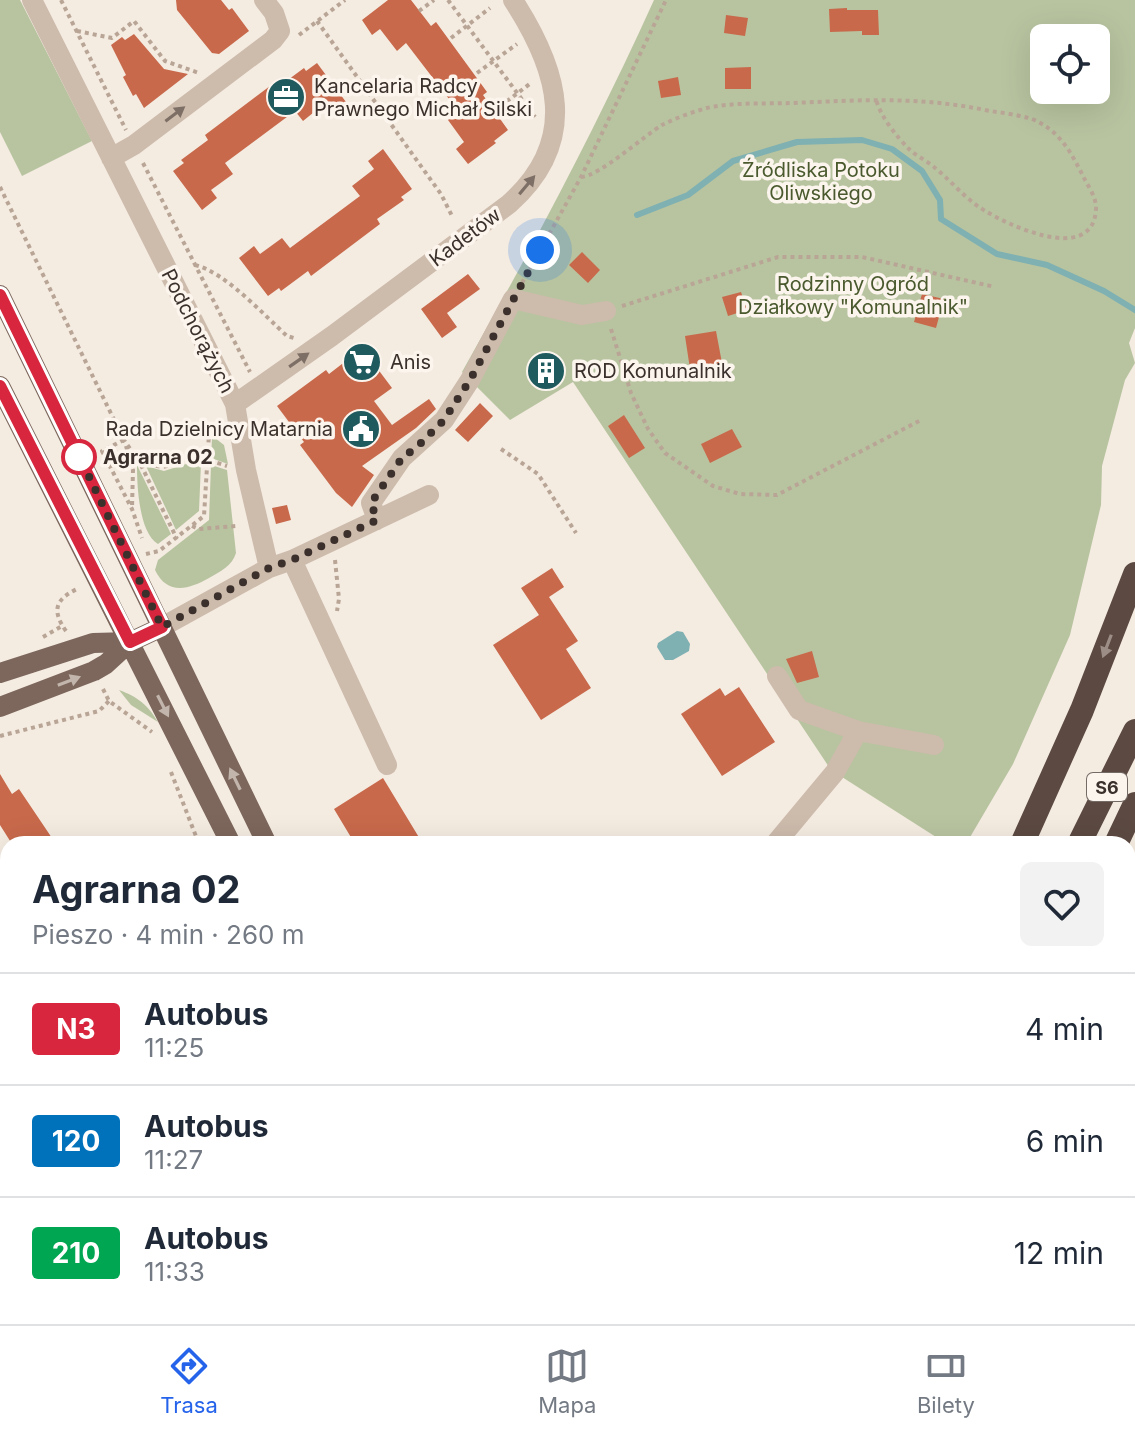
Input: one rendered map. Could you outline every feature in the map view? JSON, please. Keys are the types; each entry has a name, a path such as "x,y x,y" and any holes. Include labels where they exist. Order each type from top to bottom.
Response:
{"highway":[{"path":"1026,836 1082,710 1135,574"},
{"name":"S6","path":"1083,836 1135,731"},
{"name":"S6","path":"1120,836 1135,804"}],"main road":[{"path":"0,295 263,836"},
{"path":"0,386 227,836"},
{"path":"0,707 94,671 130,642 162,627"},
{"path":"0,673 79,646 130,642"}],"street":[{"name":"Podchorążych","path":"32,0 235,404 246,470 269,568"},
{"path":"111,158 134,145 273,40 280,31 274,13 264,0"},
{"name":"Kadetów","path":"235,404 509,204 537,172 549,152 554,133 557,116 555,92 532,32 513,0"},
{"path":"377,520 371,503 402,458 444,420 470,380 513,299 582,315 606,311"},
{"path":"162,627 269,568 429,495"},
{"path":"292,560 387,765"},
{"path":"777,676 799,710 858,731 934,745"},
{"path":"782,836 835,772 858,731"}],"path":[{"path":"61,0 258,389"},
{"path":"419,11 434,0"},
{"path":"448,0 539,122"},
{"path":"513,299 581,177 666,0"},
{"path":"451,38 490,8"},
{"path":"76,30 112,38 134,21 165,61 220,80"},
{"path":"317,21 441,194 453,218"},
{"path":"477,73 517,44"},
{"path":"494,111 537,79"},
{"path":"581,177 587,177 661,126 705,109 876,99 946,101 1031,119 1046,127 1068,147 1092,194 1096,211 1092,224 1082,234 1063,238 1029,232 1003,221 977,205 909,149 878,109 876,99"},
{"path":"0,187 124,440 140,463 177,539"},
{"path":"921,420 777,495 740,494 713,486 673,461 648,429 631,393 606,311 778,257 862,257 995,287"},
{"path":"195,265 203,267 239,292 287,336 294,338"},
{"path":"148,554 177,539 204,516 207,425"},
{"path":"124,440 102,451 132,509 142,539"},
{"path":"124,440 133,470 132,509"},
{"path":"501,449 538,474 576,533"},
{"path":"140,463 163,467 199,457 231,468"},
{"path":"192,526 199,529 236,526"},
{"path":"329,542 335,557 339,599 330,641"},
{"path":"77,589 59,601 57,611 62,626 79,646"},
{"path":"94,671 109,701 154,733"},
{"path":"0,736 99,711 109,701"},
{"path":"167,761 196,836"}],"green space":[{"path":"0,0 20,0 92,141 22,176 0,132"},
{"name":"Rodzinny Ogród Działkowy \"Komunalnik\"","path":"654,0 1135,0 1135,328 1129,343 1135,363 1125,380 1102,466 1101,505 1070,635 1013,764 971,836 934,836 831,770 573,382 510,420 462,372 562,188"},
{"path":"212,439 224,445 228,464 211,458"},
{"path":"199,460 199,511 176,530 146,466 164,471"},
{"path":"137,465 171,534 158,544 143,520"},
{"path":"211,465 227,470 236,553 226,568 201,582 172,587 155,570 158,560 209,520"},
{"path":"119,690 142,702 158,722 131,705"}],"water":[{"path":"677,631 683,632 690,644 689,651 673,660 665,660 657,647 658,643"}],"building":[{"path":"176,0 221,0 229,10 232,8 249,31 219,54 212,53 177,10"},
{"path":"388,0 411,0 431,26 436,22 487,92 483,95 508,130 468,164 456,149 464,142 448,120 459,112 406,43 397,51 380,29 372,35 362,20"},
{"path":"829,9 878,10 879,35 862,35 862,31 830,32"},
{"path":"726,15 748,18 745,36 724,33"},
{"path":"134,34 164,69 188,74 144,108 123,77 126,75 111,45 122,37 125,40"},
{"path":"317,63 346,102 331,113 324,104 303,121 295,111 225,163 233,174 211,190 217,198 202,210 173,171 184,163 181,160 208,140 205,135 274,83 277,88 304,68 306,71"},
{"path":"751,67 751,89 725,89 725,68"},
{"path":"678,77 681,95 661,98 658,81"},
{"path":"383,149 412,189 401,197 404,200 377,219 380,224 311,276 308,271 281,291 279,288 268,296 239,258 254,246 260,254 282,238 290,248 360,196 352,186 374,169 368,161"},
{"path":"582,252 600,270 588,283 569,265"},
{"path":"468,274 480,289 447,313 457,327 442,338 421,309"},
{"path":"741,292 747,310 728,316 722,297"},
{"path":"922,294 944,299 936,328 914,322"},
{"path":"716,331 722,363 690,369 685,336"},
{"path":"360,350 362,354 365,352 392,388 374,401 392,425 429,399 436,409 416,428 362,466 374,475 352,507 336,493 300,445 304,442 277,406 326,370 329,374"},
{"path":"480,403 493,416 468,442 455,430"},
{"path":"624,415 645,448 629,458 608,426"},
{"path":"732,429 742,447 710,463 701,444"},
{"path":"287,505 291,520 276,524 272,508"},
{"path":"552,568 564,587 549,597 578,641 566,649 591,688 541,720 493,645 539,615 521,588"},
{"path":"812,651 819,677 797,683 786,659"},
{"path":"739,687 775,742 722,776 681,714 720,688 725,696"},
{"path":"0,774 12,794 19,789 51,836 7,836 0,825"},
{"path":"383,778 418,836 350,836 334,809"}],"waterway":[{"path":"637,215 688,195 733,161 797,142 862,140 892,149 922,171 940,200 941,219 997,254 1047,265 1104,291 1135,310"}],"bus line":[{"name":"N3","path":"0,295 162,627 130,642 0,386"}],"place":[{"name":"Kancelaria Radcy Prawnego Michał Silski","path":"286,97"},
{"name":"Anis","path":"362,362"},
{"name":"ROD Komunalnik","path":"546,371"},
{"name":"Rada Dzielnicy Matarnia","path":"361,429"},
{"name":"Agrarna 02","path":"79,457"}],"route":[{"path":"79,457 78,454 162,627 269,568 377,520 371,503 402,458 444,420 470,380 540,250"}],"park label":[{"name":"Źródliska Potoku Oliwskiego","path":"821,182"}]}
